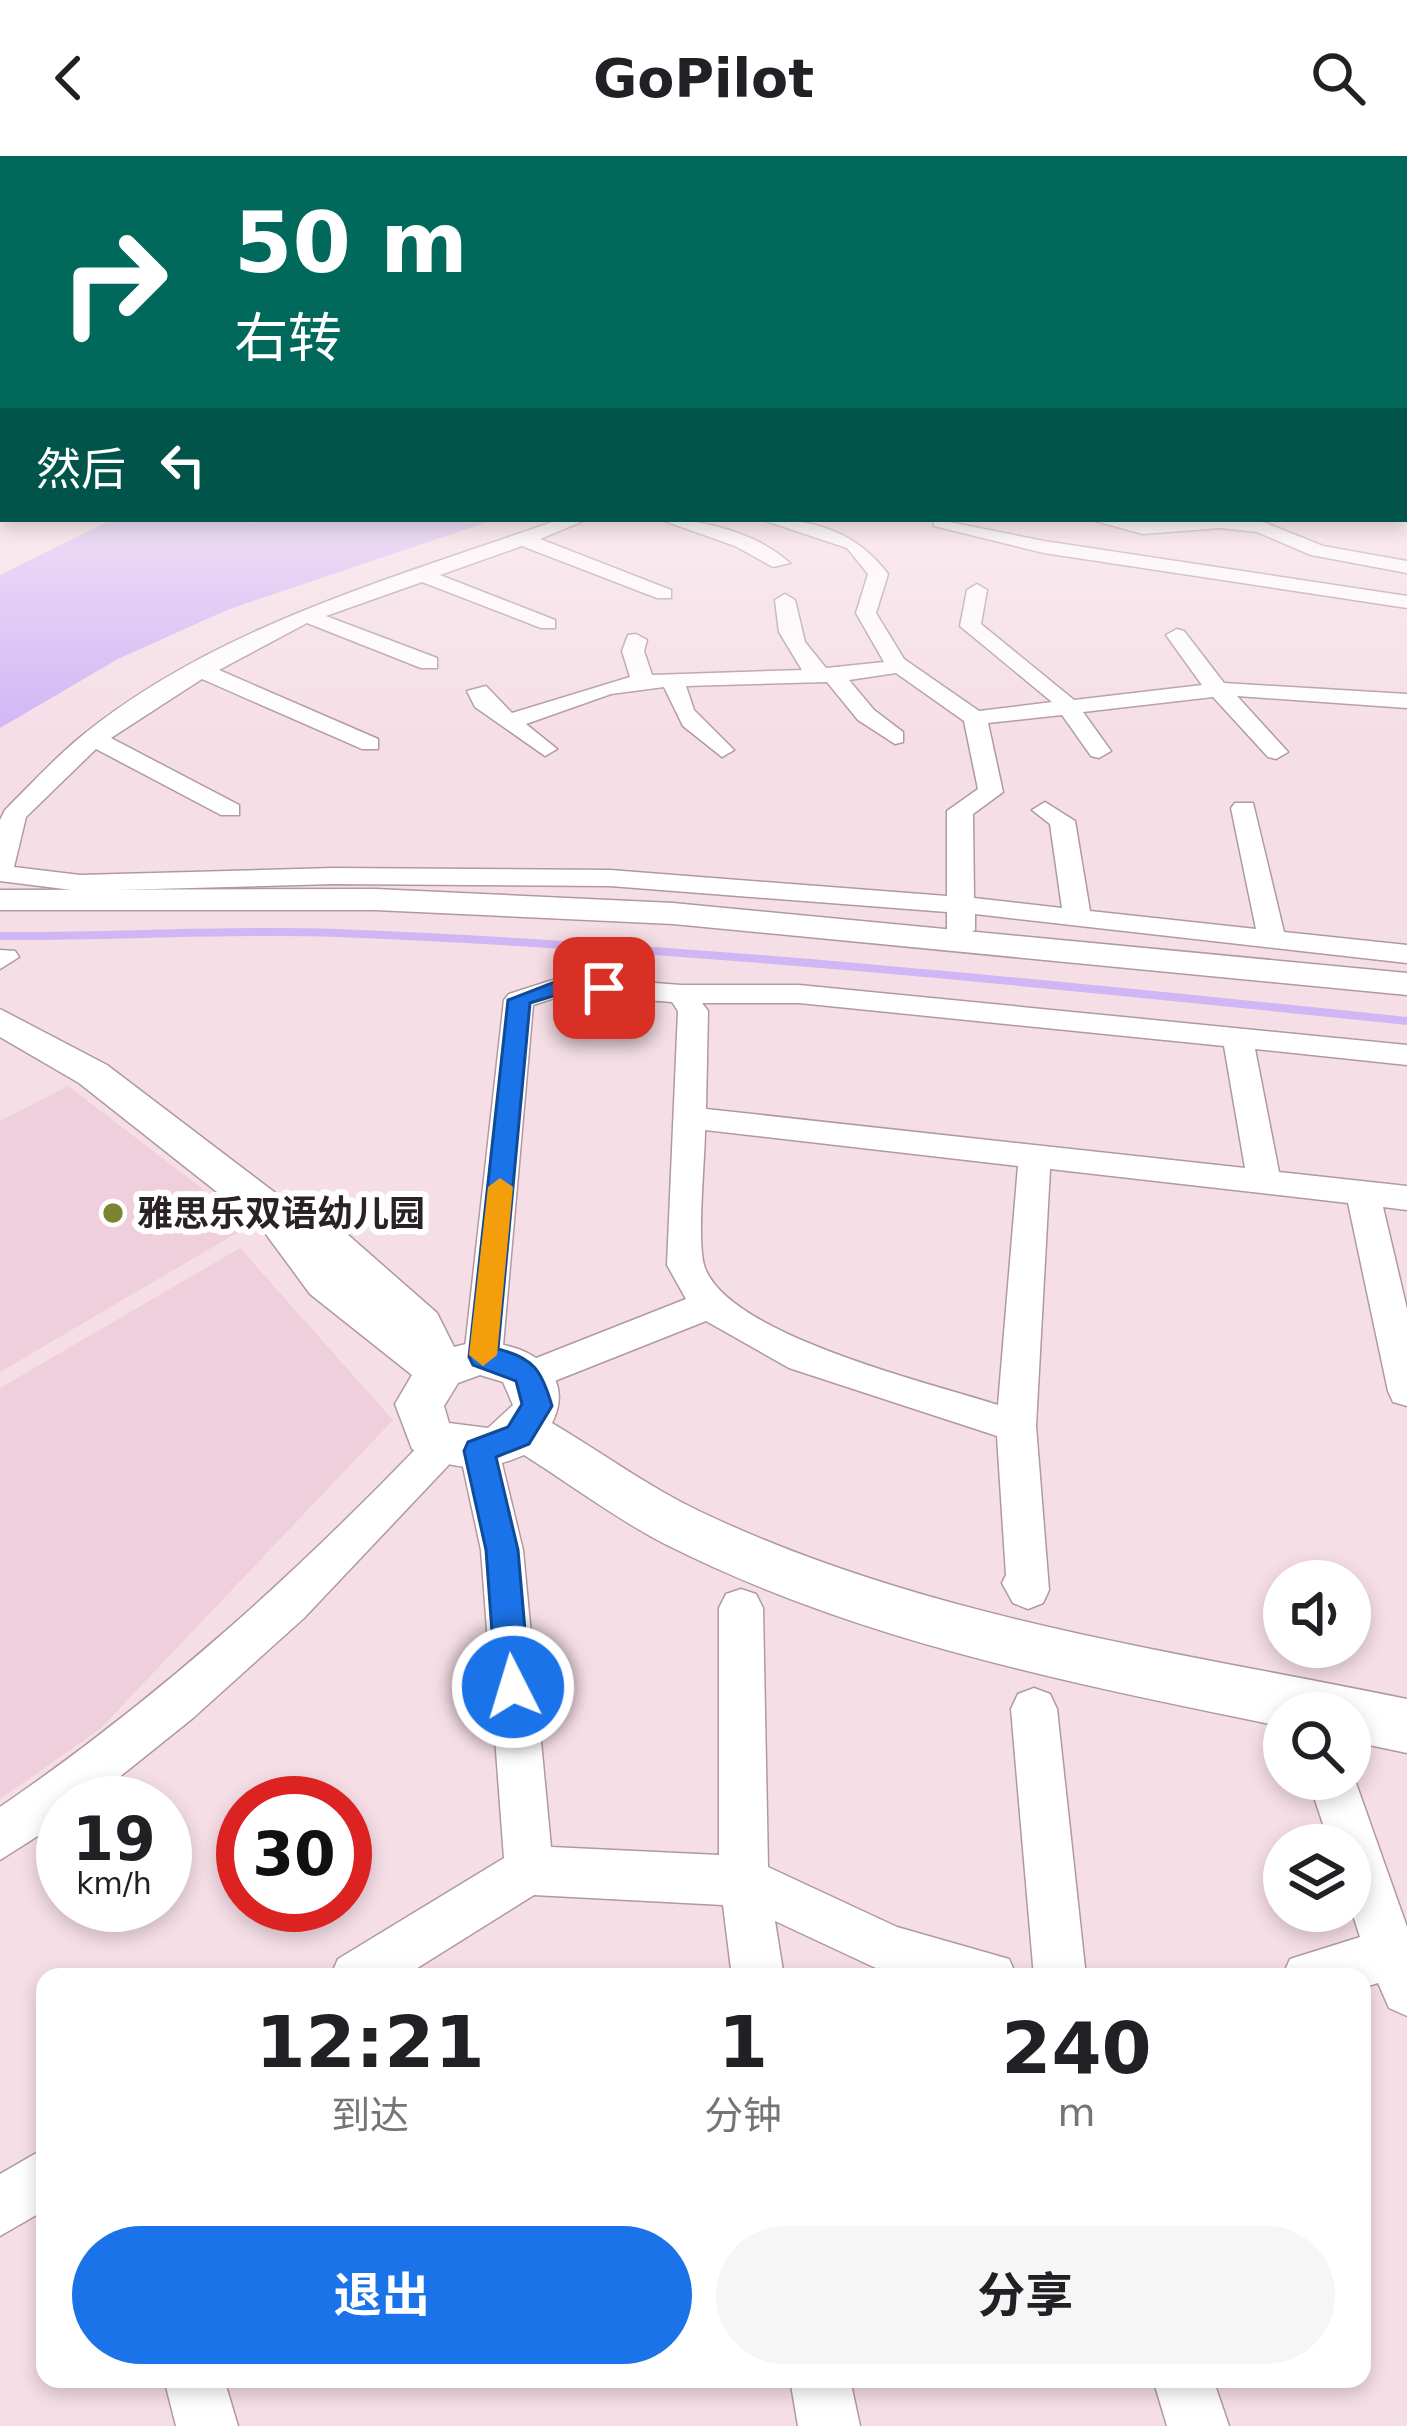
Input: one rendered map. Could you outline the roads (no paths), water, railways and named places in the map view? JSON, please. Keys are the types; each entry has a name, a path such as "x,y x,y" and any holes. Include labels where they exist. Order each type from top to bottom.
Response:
{"street":[{"path":"570,522 307,616 202,671 95,739 14,815 0,872 80,883 333,876 610,878 1407,984"},
{"path":"678,522 742,542 780,563"},
{"path":"779,522 854,544 878,574 866,613 899,666 975,718 1226,689 1398,696"},
{"path":"941,522 1044,547 1407,602"},
{"path":"1112,522 1142,528 1220,522 1261,527 1318,551 1407,567"},
{"path":"522,539 664,594"},
{"path":"422,575 548,624"},
{"path":"977,590 970,626 1064,700 1099,751"},
{"path":"785,600 785,621 803,661 895,737"},
{"path":"307,616 429,663"},
{"path":"1177,635 1193,664 1227,694 1276,752"},
{"path":"636,640 633,651 643,682"},
{"path":"509,722 593,692 643,682 828,677 899,666"},
{"path":"202,671 370,744"},
{"path":"675,684 674,694 698,728 722,750"},
{"path":"478,691 483,702 545,749"},
{"path":"962,922 960,811 991,792 975,718"},
{"path":"95,739 230,810"},
{"path":"1244,808 1273,939"},
{"path":"1046,810 1062,820 1077,918"},
{"path":"0,900 423,901 962,922 1077,918 1407,954"},
{"path":"1263,1697 991,1641 854,1598 420,1420 419,1404 462,1363 519,1000 565,985 681,994 799,994 1407,1055"},
{"path":"681,994 693,1012 685,1265 708,1305 802,1358 1016,1426"},
{"path":"0,1021 93,1075 275,1215 315,1230 462,1363 516,1365 529,1376 537,1406 482,1442 98,1770 0,1836"},
{"path":"1238,1037 1264,1181"},
{"path":"690,1118 1407,1198"},
{"path":"1023,1583 1028,1589 1016,1426 1034,1153"},
{"path":"1363,1193 1407,1391"},
{"path":"529,1376 708,1305"},
{"path":"482,1442 502,1550 529,1870"},
{"path":"741,1608 744,1881 757,1968"},
{"path":"1034,1708 1059,1968"},
{"path":"1371,1719 1407,1726"},
{"path":"1340,1800 1399,1972"},
{"path":"371,1968 529,1870 744,1881 892,1952 955,1968"},
{"path":"0,2208 36,2182"},
{"path":"196,2388 207,2426"},
{"path":"822,2388 829,2426"},
{"path":"1186,2388 1198,2426"}],"waterway":[{"path":"0,936 295,932 605,947 872,968 1407,1021"}],"place":[{"name":"雅思乐双语幼儿园","path":"113,1213"}]}
